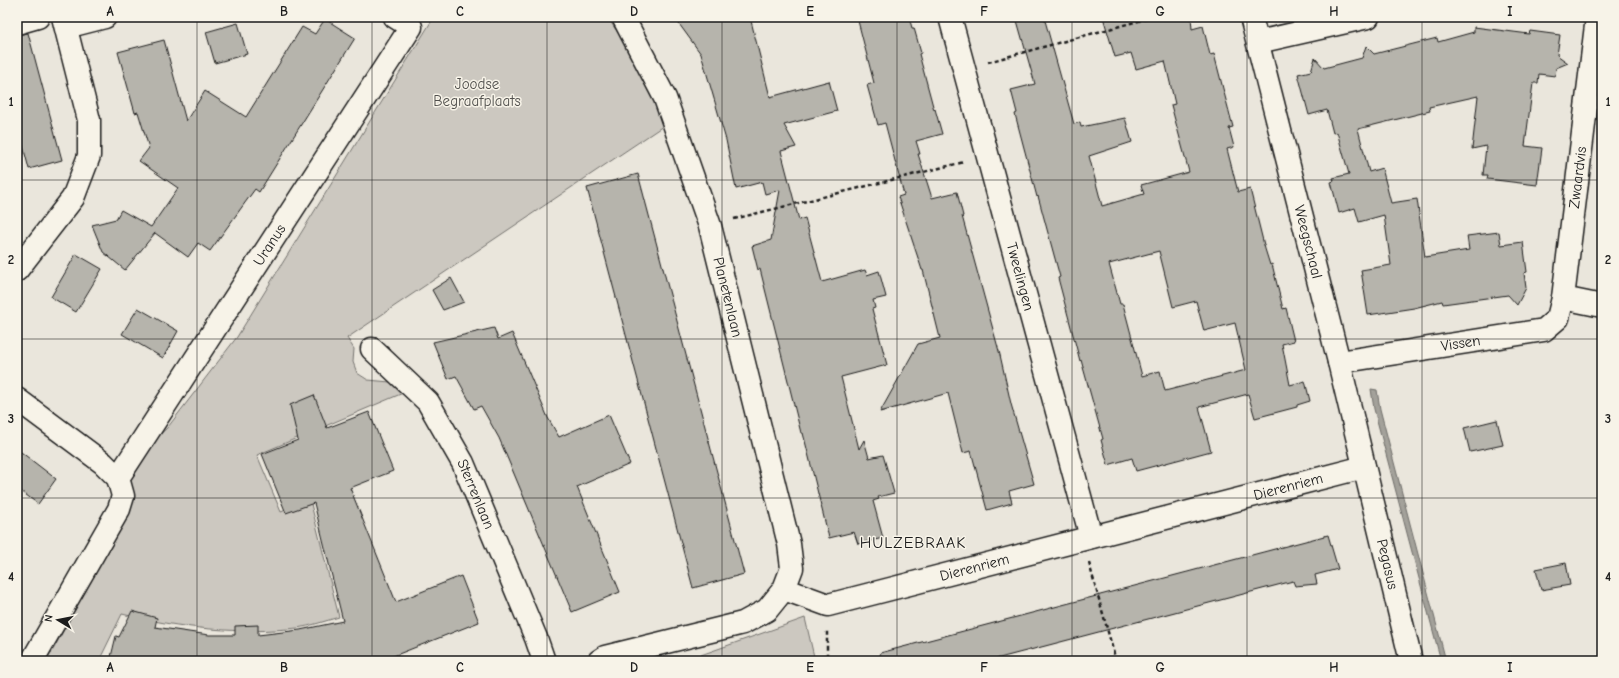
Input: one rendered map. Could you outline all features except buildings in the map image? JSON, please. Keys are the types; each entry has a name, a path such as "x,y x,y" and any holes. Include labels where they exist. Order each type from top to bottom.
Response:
{"street":[{"path":"17,23 38,17"},
{"path":"17,270 73,198 89,156 89,120 65,22 105,17"},
{"name":"Uranus","path":"118,478 411,27 396,17"},
{"name":"Planetenlaan","path":"623,17 665,98 710,226 790,544 792,568 784,589"},
{"name":"Tweelingen","path":"950,17 988,156 1087,538"},
{"name":"Weegschaal","path":"1251,17 1339,362 1364,467"},
{"path":"1258,42 1368,17"},
{"name":"Zwaardvis","path":"1563,298 1597,17"},
{"path":"1563,298 1602,306"},
{"name":"Vissen","path":"1339,362 1544,330 1558,318 1563,298"},
{"name":"Sterrenlaan","path":"372,349 428,402 463,462 536,638 544,661"},
{"path":"17,399 103,463 118,478 123,496 119,509 32,661"},
{"name":"Dierenriem","path":"828,605 1364,467"},
{"name":"Pegasus","path":"1364,467 1411,661"},
{"path":"599,661 605,657 654,644 744,623 767,610 784,589 828,605"}],"path":[{"path":"964,68 1153,17"},
{"path":"710,226 988,156"},
{"path":"1087,538 1116,661"},
{"path":"822,661 828,659 828,605"}],"green space":[{"name":"Joodse Begraafplaats","path":"434,17 607,17 626,44 651,92 663,126 347,338 354,349 353,362 357,373 368,380 390,382 403,393 257,455 281,512 310,500 339,617 297,628 253,631 209,629 165,623 122,614 99,661 47,661 123,520 129,504 131,493 128,478 151,443 168,427 237,337"},
{"path":"805,618 815,661 684,661"}],"shaded area":[{"path":"1371,389 1377,390 1380,409 1446,661 1441,661 1374,409"}],"district":[{"name":"HULZEBRAAK","path":"913,542"}]}
